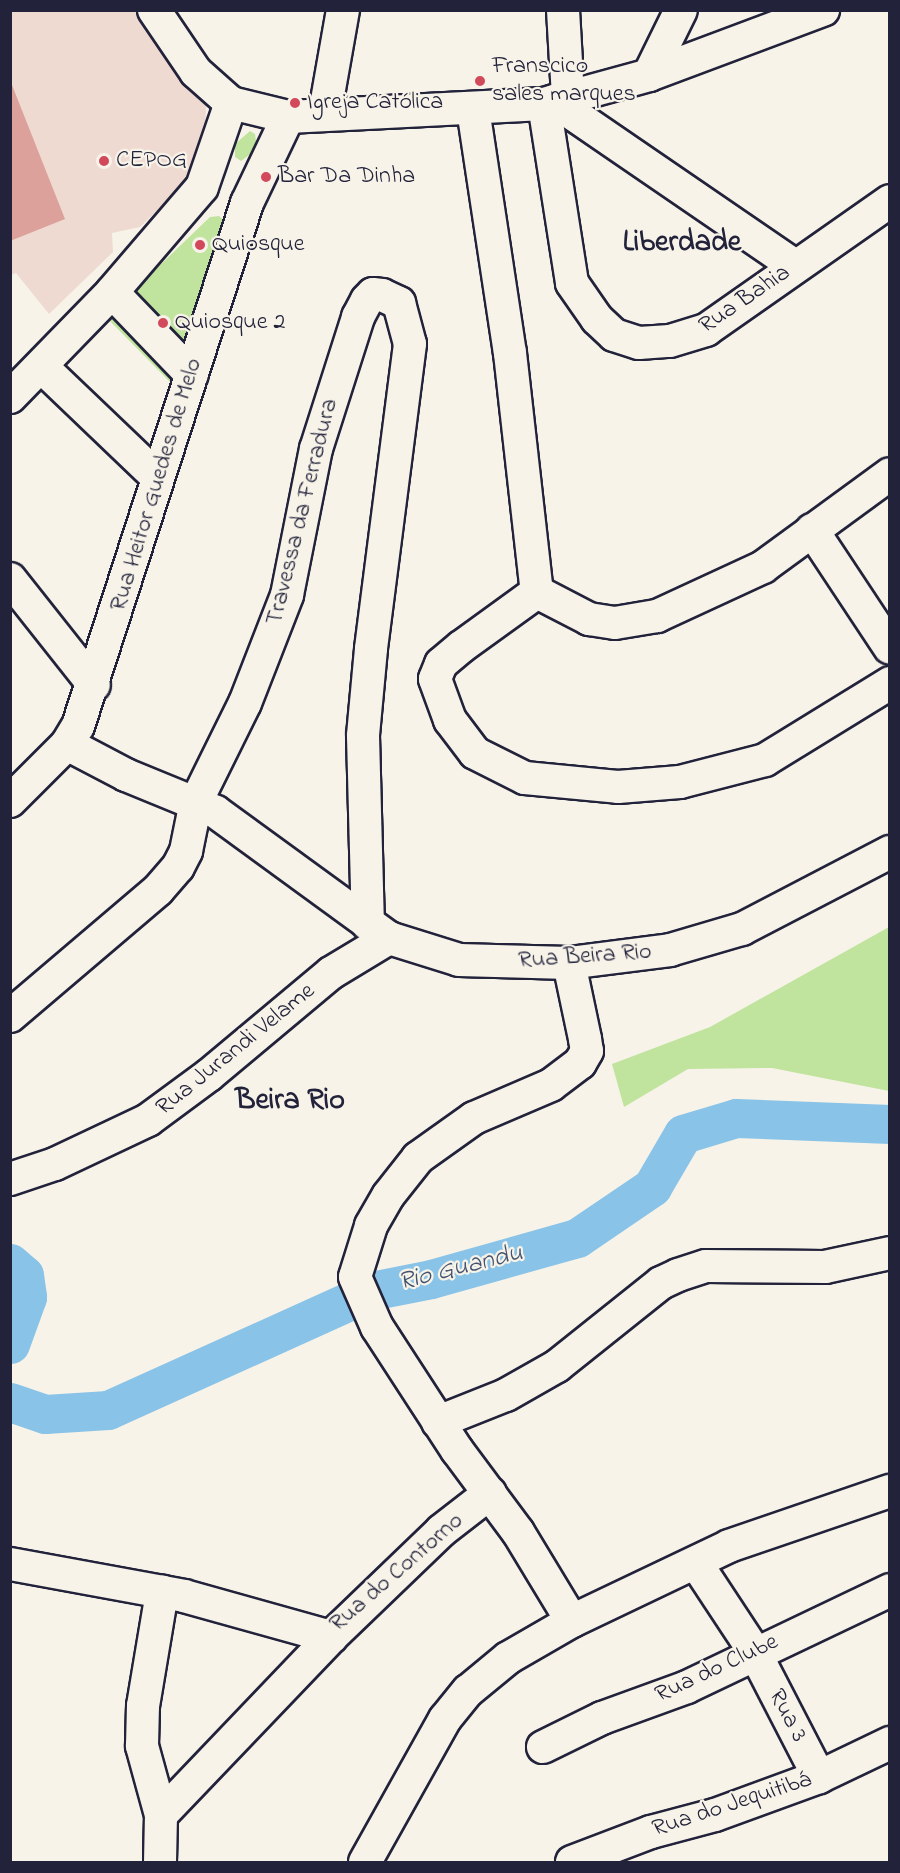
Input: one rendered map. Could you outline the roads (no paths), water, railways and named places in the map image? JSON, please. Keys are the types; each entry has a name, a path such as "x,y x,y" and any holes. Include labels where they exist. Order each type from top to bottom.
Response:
{"street":[{"path":"154,10 196,72 231,103 288,117 325,112 473,109 555,101 649,75 823,10"},
{"path":"325,112 344,10"},
{"name":"Rua Bahia","path":"563,10 555,101 572,283 597,319 614,335 651,343 706,330 890,201"},
{"path":"649,75 681,10"},
{"path":"555,101 795,266"},
{"path":"10,397 42,367 112,292 202,187 231,103"},
{"path":"473,109 510,353 537,592"},
{"name":"Rua Heitor Guedes de Melo","path":"10,801 67,744 94,685 157,477 247,203 288,117"},
{"path":"202,187 247,203"},
{"path":"112,292 192,375"},
{"name":"Travessa da Ferradura","path":"10,1016 158,890 186,851 196,802 245,703 287,596 316,449 358,317 367,300 382,294 399,303 410,344 385,564 370,650 363,736 379,931"},
{"path":"42,367 157,477"},
{"path":"537,592 590,619 615,623 657,616 763,567 890,474"},
{"path":"812,530 890,648"},
{"path":"10,579 94,685"},
{"path":"537,592 448,658 435,679 450,720 475,753 525,778 628,786 680,782 765,760 890,682"},
{"name":"Rua Beira Rio","path":"67,744 126,775 196,802 252,835 379,931 459,960 569,963 670,950 742,929 890,852"},
{"name":"Rua Jurandi Velame","path":"10,1179 55,1164 148,1120 209,1075 379,931"},
{"path":"569,963 587,1051 580,1063 551,1084 474,1118 418,1158 388,1196 371,1226 355,1277 376,1327 438,1422 519,1532 572,1621"},
{"path":"438,1422 506,1395 557,1366 661,1283 678,1275 706,1266 825,1267 890,1253"},
{"path":"365,1863 445,1719 468,1691 508,1658 572,1621 729,1546 890,1491"},
{"name":"Rua do Contorno","path":"10,1564 162,1592 331,1636 441,1531 490,1493"},
{"name":"Rua 3","path":"696,1563 753,1652 819,1777"},
{"name":"Rua do Clube","path":"543,1747 602,1718 687,1687 753,1652 890,1590"},
{"path":"160,1863 161,1815 142,1746 143,1706 162,1592"},
{"path":"161,1815 331,1636"},
{"name":"Rua do Jequitibá","path":"589,1860 819,1777 890,1743"}],"waterway":[{"name":"Rio Guandu","path":"10,1402 45,1414 108,1410 371,1291 431,1279 577,1238 652,1187 683,1134 736,1118 890,1124"},
{"name":"Rio Guandu","path":"10,1263 24,1275 27,1297 10,1344"}],"place":[{"name":"Franscico sales marques","path":"480,81"},
{"name":"Igreja Católica","path":"295,103"},
{"name":"CEPOG","path":"104,161"},
{"name":"Bar Da Dinha","path":"266,177"},
{"name":"Quiosque","path":"200,245"},
{"name":"Quiosque 2","path":"163,323"}],"district":[{"name":"Liberdade","path":"682,243"},
{"name":"Beira Rio","path":"290,1101"}]}
